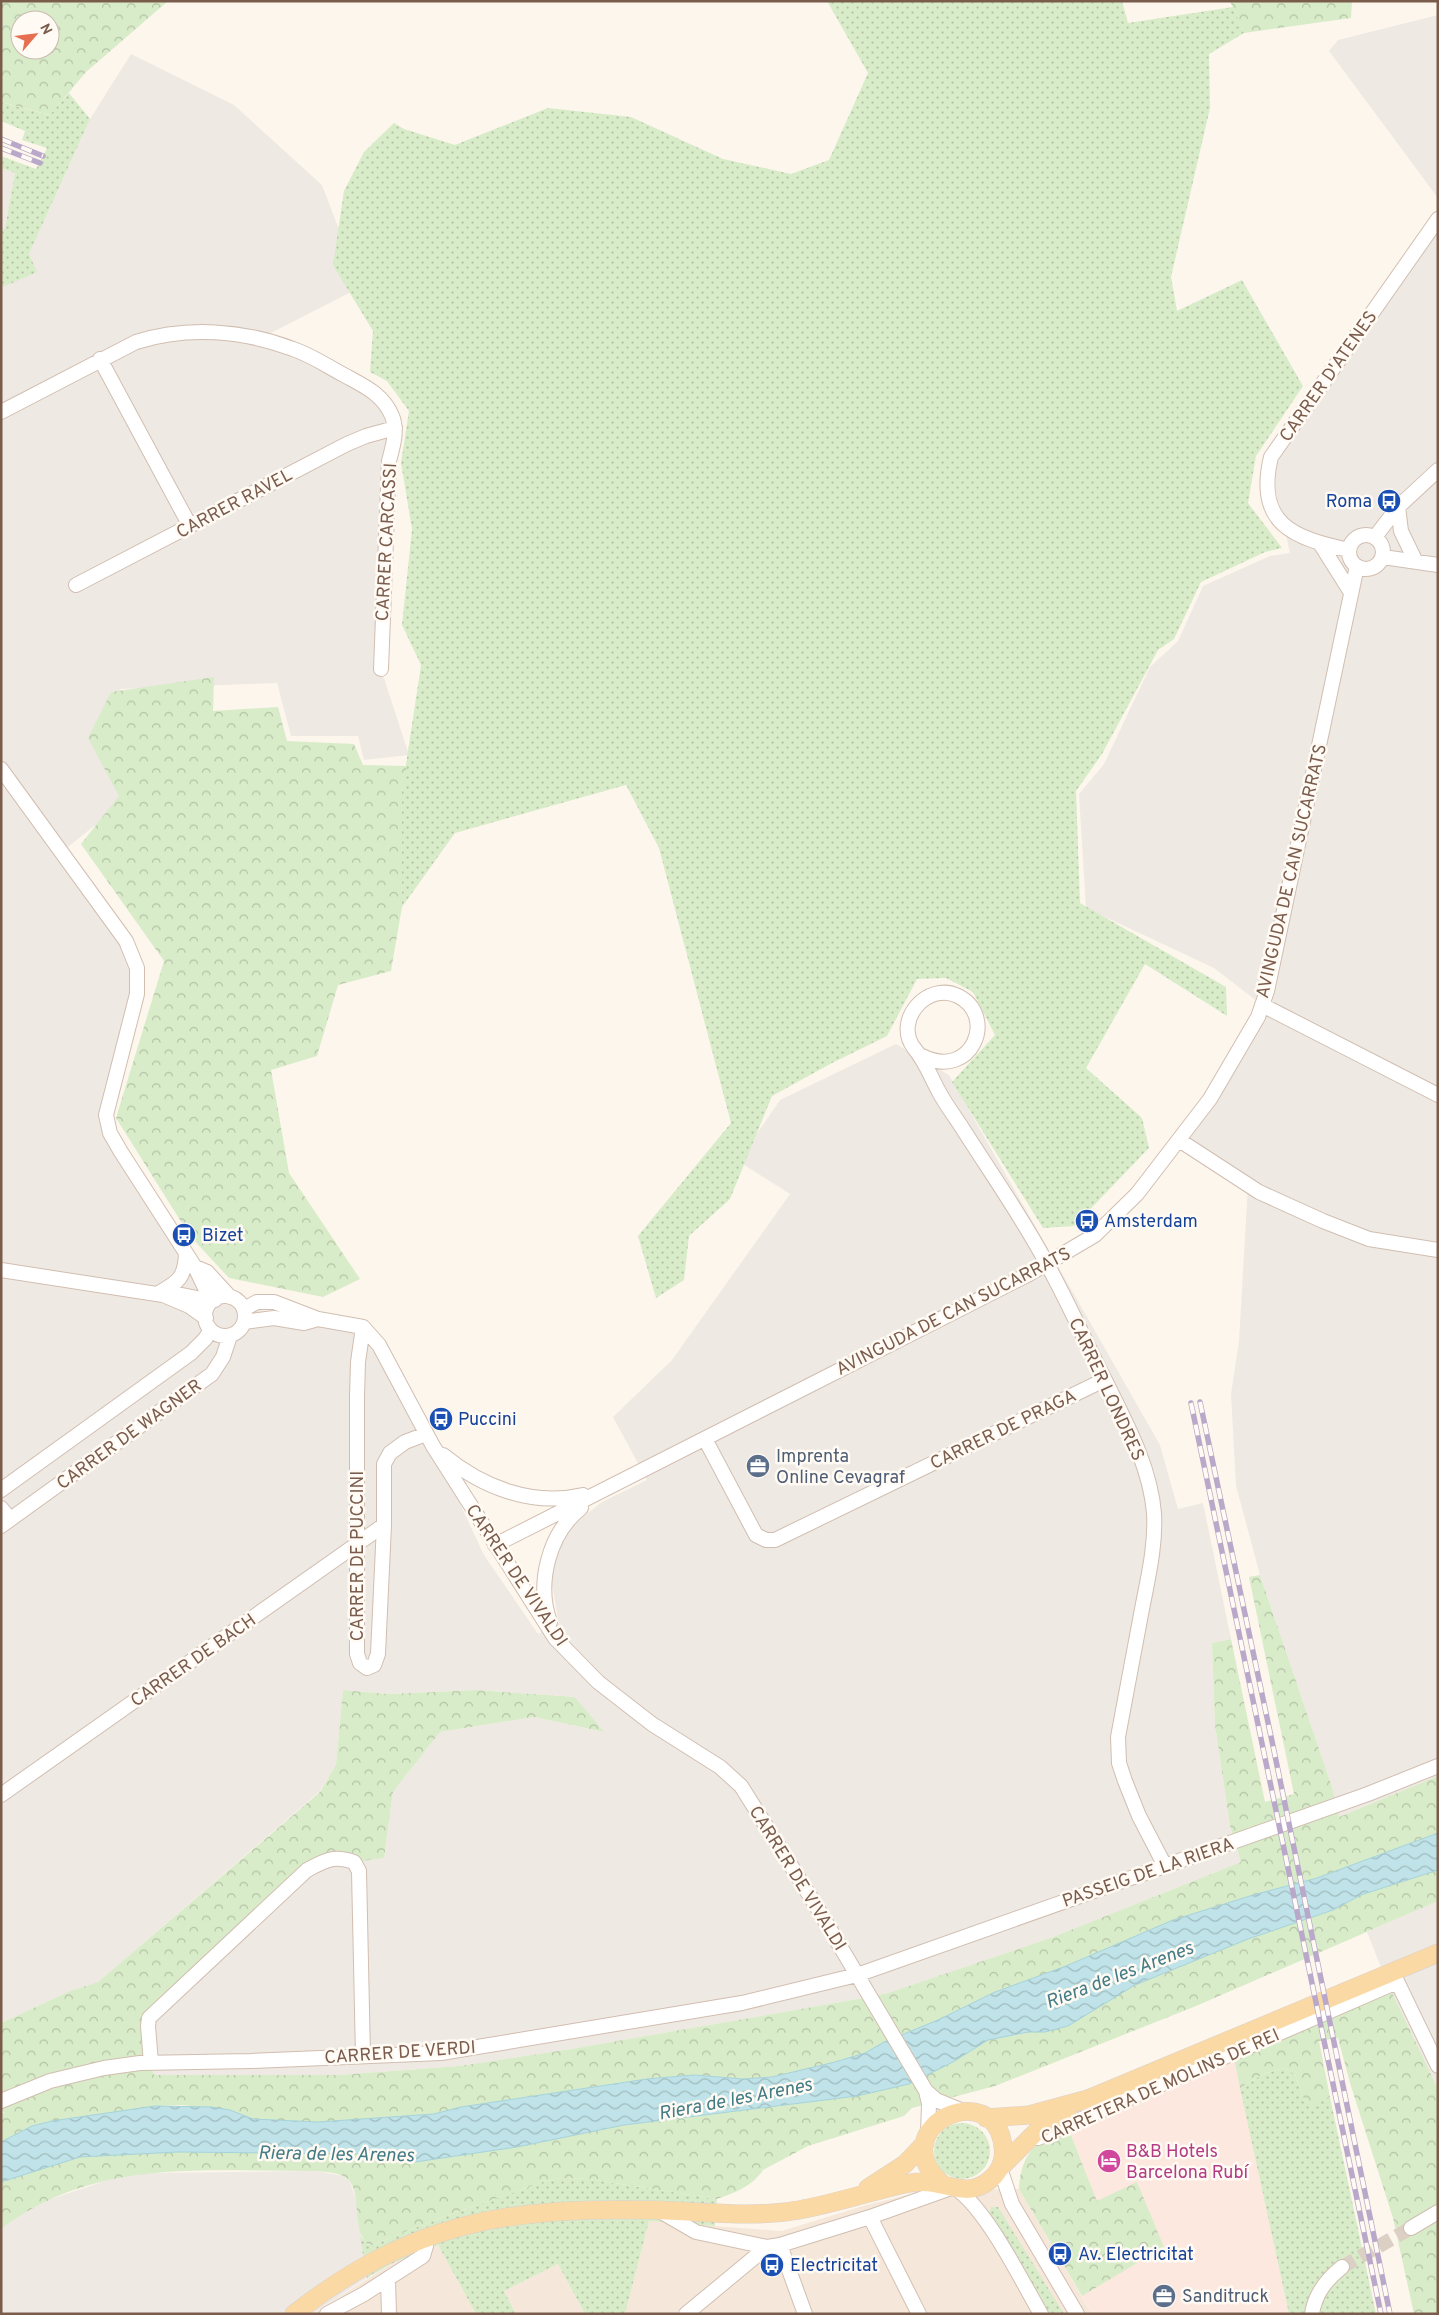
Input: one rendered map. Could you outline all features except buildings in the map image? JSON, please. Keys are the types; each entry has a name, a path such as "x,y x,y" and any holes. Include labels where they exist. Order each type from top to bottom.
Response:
{"main road":[{"name":"CARRETERA DE MOLINS DE REI","path":"962,2111 986,2118 1029,2115 1088,2099 1395,1977 1438,1953"},
{"name":"CARRETERA DE MOLINS DE REI","path":"854,2196 911,2183 976,2188 985,2184 1037,2131 1088,2099"},
{"path":"294,2314 324,2291 358,2270 424,2237 477,2221 535,2212 586,2209 761,2214 806,2209 854,2196 897,2170 942,2118 962,2111"},
{"path":"986,2118 997,2129 1003,2144 1006,2162"},
{"path":"926,2138 927,2166 933,2176 950,2187"}],"street":[{"name":"CARRER D'ATENES","path":"1349,550 1321,545 1284,526 1268,503 1266,476 1271,457 1438,218"},
{"path":"1,412 136,342 159,335 197,331 223,333 293,349 317,360 371,390 383,399 394,422"},
{"path":"100,359 190,526"},
{"name":"CARRER RAVEL","path":"76,585 347,444 394,422"},
{"name":"CARRER CARCASSI","path":"381,669 389,460 394,422"},
{"path":"1375,537 1398,507 1438,470"},
{"path":"1398,507 1401,531 1416,562"},
{"path":"1370,534 1375,537 1383,545 1383,557 1377,566 1372,568 1366,569 1357,566 1352,561 1349,550 1354,540 1358,536 1370,534"},
{"path":"1321,545 1350,592"},
{"path":"1383,557 1438,565"},
{"name":"AVINGUDA DE CAN SUCARRATS","path":"496,1545 1047,1264 1095,1236 1137,1194 1210,1099 1258,1017 1273,965 1304,824 1350,592 1357,566"},
{"path":"1,769 126,941 137,968 137,994 106,1115 110,1133 214,1301"},
{"path":"941,993 961,998 970,1006 978,1022 977,1038 972,1048 953,1062 933,1062 922,1056 912,1045 909,1037 908,1024 914,1008 928,996 941,993"},
{"path":"1262,1005 1438,1095"},
{"name":"CARRER LONDRES","path":"922,1056 938,1090 1047,1264 1134,1440 1151,1491 1154,1516 1152,1556 1118,1737 1118,1763 1139,1816 1166,1866"},
{"path":"1179,1140 1259,1192 1323,1221 1369,1239 1438,1250"},
{"path":"160,1295 181,1278 186,1269 186,1253"},
{"path":"1,1270 160,1295 190,1306 223,1336 230,1336 241,1328 244,1315 240,1303 230,1297 207,1272 195,1268"},
{"path":"160,1295 174,1294 214,1301 230,1297"},
{"path":"208,1324 206,1312 214,1301"},
{"path":"244,1315 257,1302 274,1302 318,1319 363,1327"},
{"name":"CARRER DE WAGNER","path":"1,1490 191,1353 205,1339 208,1324"},
{"name":"CARRER DE VIVALDI","path":"363,1327 379,1344 429,1440 555,1638 598,1682 652,1724 720,1767 741,1786 926,2091 936,2100 962,2111"},
{"name":"CARRER DE PUCCINI","path":"363,1327 358,1362 357,1396 357,1654 360,1663 367,1668 374,1665 378,1654 384,1525 384,1464 390,1453 405,1442 429,1440"},
{"name":"CARRER DE WAGNER","path":"4,1518 212,1374 223,1357 230,1336"},
{"name":"CARRER DE PRAGA","path":"704,1439 756,1535 766,1540 775,1540 1104,1380"},
{"name":"AVINGUDA DE CAN SUCARRATS","path":"429,1440 457,1467 504,1491 527,1498 574,1497 605,1489"},
{"name":"AVINGUDA DE CAN SUCARRATS","path":"555,1638 543,1597 546,1565 567,1519 605,1489"},
{"name":"CARRER DE BACH","path":"1,1795 384,1525"},
{"name":"PASSEIG DE LA RIERA","path":"857,1975 1368,1794 1438,1766"},
{"path":"151,2063 149,2018 308,1870 324,1861 340,1857 354,1862 359,1871 363,2056"},
{"name":"CARRER DE VERDI","path":"1,2101 50,2081 104,2068 151,2063 441,2053 742,2003 857,1975"},
{"path":"1395,1977 1438,2066"},
{"name":"CARRETERA DE MOLINS DE REI","path":"1006,2162 1041,2136 1395,1977"},
{"name":"CARRER DE VIVALDI","path":"926,2091 929,2104 926,2138"},
{"path":"1006,2162 1012,2204 1077,2314"},
{"path":"686,2314 773,2246 870,2216 950,2187 968,2198 981,2214 1042,2314"},
{"path":"658,2210 696,2232 773,2246"},
{"path":"1411,2228 1438,2212"},
{"path":"870,2216 919,2314"},
{"path":"327,2314 388,2280 423,2256 426,2246 424,2237"},
{"path":"773,2246 805,2314"},
{"path":"1312,2314 1314,2304 1325,2282 1342,2267"},
{"path":"388,2280 389,2314"}],"shaded area":[{"path":"1438,15 1438,198 1329,51 1338,40"},
{"path":"131,54 234,105 322,185 361,287 259,339 371,390 392,416 381,669 409,755 364,760 358,736 291,736 277,683 120,689 93,737 134,794 63,851 137,968 106,1115 217,1303 363,1327 433,1446 484,1555 538,1634 559,1624 551,1579 560,1544 572,1526 602,1502 647,1480 613,1417 672,1360 790,1194 738,1161 780,1100 896,1044 949,1075 1160,1445 1178,1509 1203,1503 1231,1639 1212,1643 1215,1725 1230,1826 1241,1862 1053,1937 888,1993 858,1999 571,2049 459,2066 338,2075 154,2075 148,2026 324,1861 384,1858 393,1792 440,1732 534,1717 603,1732 575,1697 476,1690 388,1694 343,1690 336,1764 320,1791 98,1982 70,1991 1,2023 1,288 36,272 29,254 90,119"},
{"path":"1,168 15,173 5,228 1,232"},
{"path":"1438,219 1438,1776 1339,1817 1332,1787 1260,1575 1236,1486 1231,1394 1239,1341 1248,1185 1179,1140 1262,1005 1214,968 1086,908 1079,794 1104,764 1150,667 1178,641 1203,586 1270,556 1290,553 1284,526 1266,476"},
{"path":"1438,1901 1438,2089 1387,1982 1367,1932"},
{"path":"1232,2048 1289,2314 1092,2314 1082,2296 1164,2246 1097,2201 1065,2120"},
{"path":"315,2171 343,2176 350,2182 356,2199 367,2278 312,2314 1,2314 1,2229 20,2215 48,2200 114,2178 146,2173"},
{"path":"1019,2189 1092,2314 625,2314 649,2221 782,2231 866,2205 928,2190"},
{"path":"438,2245 476,2314 312,2314 391,2264"},
{"path":"558,2264 585,2314 516,2314 504,2291"}],"green space":[{"path":"1,1 168,1 86,72 50,115 1,102"},
{"path":"827,1 1122,1 1128,23 1233,7 1244,33 1209,54 1210,108 1171,277 1177,311 1242,280 1303,386 1256,456 1248,503 1282,548 1265,552 1201,582 1174,639 1158,650 1102,754 1076,791 1080,903 1226,987 1227,1016 1145,964 1086,1068 1142,1118 1149,1148 1074,1226 1043,1228 952,1082 995,1035 973,992 946,978 917,979 887,1036 832,1063 772,1096 730,1199 689,1236 684,1280 656,1298 638,1236 731,1123 659,848 626,785 455,833 402,907 402,791 421,665 402,625 412,529 401,463 409,411 387,381 370,372 373,331 333,265 344,191 364,152 394,123 404,129 455,145 548,108 631,117 723,159 791,174 829,160 868,73"},
{"path":"1230,1 1352,1 1351,18 1244,33"},
{"path":"69,93 90,119 29,254 37,272 1,288 1,232 5,228 15,173 1,168 1,156 36,169 47,148 22,140 25,131 1,121 1,102 49,115"},
{"path":"214,677 213,711 278,707 287,741 354,744 363,765 407,766 402,791 402,907 391,971 338,985 317,1056 271,1070 289,1173 360,1279 323,1297 229,1278 190,1236 116,1118 164,961 81,844 119,796 88,738 111,692"},
{"path":"1260,1575 1332,1787 1339,1817 1438,1776 1438,1833 1317,1878 1253,1895 1173,1920 1066,1966 995,1992 938,2020 884,2042 865,2053 772,2077 743,2079 694,2075 647,2079 461,2107 434,2114 318,2122 253,2119 230,2110 181,2105 155,2106 52,2121 32,2126 1,2142 1,2115 4,2113 1,2108 1,2023 70,1991 98,1982 320,1792 336,1764 343,1690 388,1694 476,1690 575,1697 604,1732 534,1717 440,1732 393,1792 384,1858 354,1862 324,1861 149,2018 151,2063 154,2075 338,2075 459,2066 571,2049 858,1999 888,1993 1053,1937 1241,1862 1230,1826 1215,1725 1212,1643 1231,1639 1265,1802 1294,1794 1249,1577"},
{"path":"1438,1870 1438,1901 1196,2006 995,2086 912,2108 904,2116 808,2146 763,2170 759,2176 743,2188 717,2199 589,2179 560,2178 543,2182 432,2221 370,2246 363,2239 360,2230 354,2189 343,2176 315,2171 192,2171 152,2173 113,2179 75,2190 37,2206 1,2229 1,2182 80,2157 178,2152 362,2154 415,2162 517,2147 624,2125 857,2096 909,2084 953,2062 988,2040 1028,2032 1045,2032 1068,2026 1135,1985 1248,1939 1333,1910 1361,1895"},
{"path":"1387,1982 1438,2089 1438,2314 1414,2314 1393,2218 1350,2083 1338,2038 1319,2041 1330,2097 1310,2105 1303,2097 1295,2074 1284,2068 1263,2074 1240,2088 1232,2048"},
{"path":"1284,2068 1295,2074 1303,2097 1310,2104 1330,2097 1376,2314 1289,2314 1240,2088 1263,2074"},
{"path":"1065,2120 1097,2201 1137,2182 1164,2247 1082,2296 1019,2189 1020,2176 1027,2156 1039,2142"},
{"path":"962,2123 977,2128 985,2136 990,2151 985,2166 977,2174 962,2179 947,2174 939,2166 934,2151 939,2136 947,2128"},
{"path":"560,2178 589,2179 717,2199 715,2226 649,2221 625,2314 585,2314 558,2264 504,2291 516,2314 476,2314 438,2245 391,2264 367,2278 360,2236 370,2246 432,2221 543,2182"},
{"path":"991,2207 998,2207 1064,2314 1047,2314 988,2217"}],"water":[{"name":"Riera de les Arenes","path":"1438,1833 1438,1870 1361,1895 1333,1910 1248,1939 1135,1985 1068,2026 1045,2032 1028,2032 988,2040 953,2062 909,2084 857,2096 624,2125 517,2147 415,2162 362,2154 178,2152 80,2157 1,2182 1,2142 32,2126 52,2121 155,2106 211,2107 230,2110 253,2119 318,2122 434,2114 461,2107 647,2079 694,2075 743,2079 772,2077 835,2062 865,2053 884,2042 938,2020 995,1992 1066,1966 1173,1920 1253,1895 1317,1878"}],"tunnel":[{"path":"1342,2267 1411,2228"}],"railway":[{"path":"1,139 43,156"},
{"path":"1,148 40,163"},
{"path":"1200,1402 1390,2314"},
{"path":"1191,1403 1381,2314"}],"place":[{"name":"Roma","path":"1389,501"},
{"name":"Amsterdam","path":"1087,1221"},
{"name":"Bizet","path":"184,1235"},
{"name":"Puccini","path":"441,1419"},
{"name":"Imprenta Online Cevagraf","path":"758,1466"},
{"name":"B&B Hotels Barcelona Rubí","path":"1109,2161"},
{"name":"Av. Electricitat","path":"1060,2254"},
{"name":"Electricitat","path":"772,2265"},
{"name":"Sanditruck","path":"1164,2296"}]}
